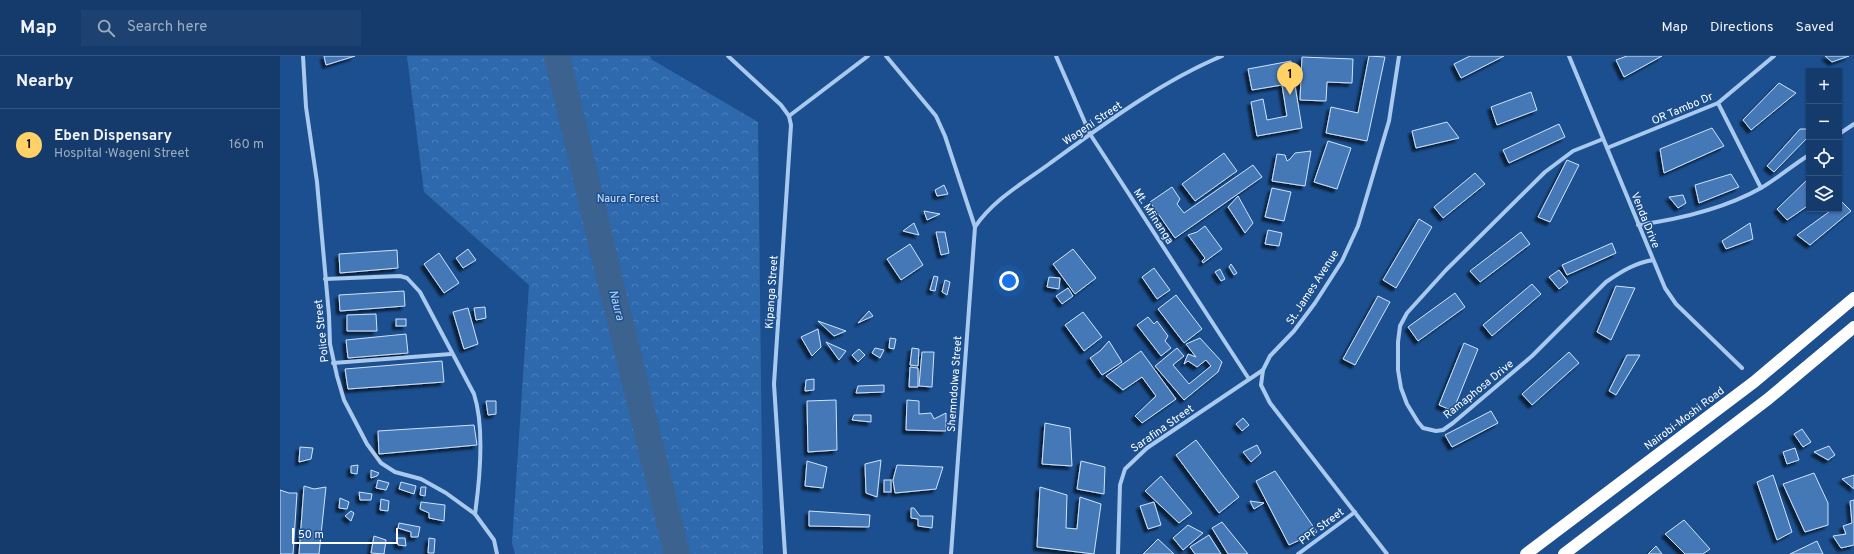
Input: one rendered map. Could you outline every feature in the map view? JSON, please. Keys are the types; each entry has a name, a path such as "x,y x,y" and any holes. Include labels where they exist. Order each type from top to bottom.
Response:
{"highway":[{"name":"Nairobi-Moshi Road","path":"1526,554 1754,382 1854,298"},
{"path":"1564,554 1768,399 1854,327"}],"street":[{"name":"Police Street","path":"303,56 306,107 317,182 330,344 333,363 344,400 367,444 380,463 395,472 421,479 446,493 475,514 494,540 498,554"},
{"path":"728,56 781,105 790,116 868,56"},
{"path":"886,56 936,116 945,136 974,227"},
{"name":"Mt. Mfinanga","path":"1056,56 1090,134 1249,379"},
{"name":"Wageni Street","path":"974,227 981,217 997,202 1090,134 1194,68 1222,56"},
{"name":"St. James Avenue","path":"1387,554 1270,403 1261,385 1264,370 1270,356 1294,331 1316,303 1342,261 1358,226 1388,121 1399,56"},
{"name":"Venda Drive","path":"1569,56 1665,288 1676,304 1742,368"},
{"name":"OR Tambo Dr","path":"1607,148 1718,103 1774,56"},
{"path":"1718,103 1761,188"},
{"name":"Kipanga Street","path":"785,554 774,384 791,125 790,116"},
{"path":"1842,132 1854,124"},
{"name":"Ramaphosa Drive","path":"1603,139 1573,152 1545,172 1442,275 1407,313 1400,326 1398,342 1400,382 1407,404 1423,428 1430,430 1443,430 1470,410 1532,356 1606,282 1620,272 1638,263 1653,260"},
{"path":"1638,225 1688,216 1715,208 1761,188 1806,157"},
{"name":"Shemndolwa Street","path":"951,554 974,227"},
{"path":"325,279 400,276 407,278 420,292 451,354 474,394 479,411 479,483 475,514"},
{"path":"333,363 451,354"},
{"name":"Sarafina Street","path":"1118,554 1120,485 1125,469 1147,448 1264,370"},
{"name":"PPF Street","path":"1298,554 1354,512"}],"green space":[{"name":"Naura Forest","path":"407,56 650,56 651,59 758,122 763,554 515,554 512,543 529,285 424,192"}],"building":[{"path":"324,56 355,56 326,65"},
{"path":"1369,56 1385,57 1367,141 1326,133 1331,107 1358,113"},
{"path":"1470,56 1504,56 1461,78 1454,64"},
{"path":"1627,56 1662,56 1624,77 1616,60"},
{"path":"1825,56 1849,56 1832,62"},
{"path":"1302,57 1353,59 1352,83 1327,82 1326,101 1300,100"},
{"path":"1291,61 1302,128 1257,136 1251,102 1263,99 1267,120 1287,116 1282,85 1252,90 1248,69"},
{"path":"1779,83 1796,93 1751,130 1743,120"},
{"path":"1531,92 1537,110 1497,125 1491,107"},
{"path":"1447,122 1459,138 1416,148 1412,131"},
{"path":"1559,124 1565,137 1509,163 1503,150"},
{"path":"1712,128 1724,146 1664,173 1660,149"},
{"path":"1800,129 1806,129 1806,139 1774,172 1767,166"},
{"path":"1328,141 1351,148 1337,189 1314,182"},
{"path":"1311,151 1305,186 1272,181 1277,154 1285,155 1287,161 1295,153"},
{"path":"1224,153 1237,171 1195,201 1182,184"},
{"path":"1567,160 1579,165 1550,222 1538,217"},
{"path":"1253,165 1262,177 1175,238 1150,202 1172,187 1180,199 1177,204 1184,213"},
{"path":"1475,173 1485,184 1443,218 1434,207"},
{"path":"1731,174 1739,187 1699,203 1695,185"},
{"path":"1806,181 1806,207 1787,220 1777,209"},
{"path":"944,185 948,194 937,196 935,190"},
{"path":"1272,188 1291,192 1284,221 1265,217"},
{"path":"1683,195 1686,203 1678,208 1669,197"},
{"path":"1238,196 1253,223 1245,233 1228,207"},
{"path":"1842,202 1851,211 1810,245 1797,235 1829,212 1842,212"},
{"path":"924,211 940,214 927,220"},
{"path":"1419,219 1432,227 1396,288 1383,280"},
{"path":"914,223 919,235 903,231"},
{"path":"1750,223 1753,239 1726,249 1722,241"},
{"path":"1205,226 1222,249 1203,263 1202,261 1205,258 1188,235 1197,232"},
{"path":"1268,230 1282,233 1279,246 1265,244"},
{"path":"936,232 945,232 949,253 941,255"},
{"path":"1521,232 1530,244 1480,282 1470,271"},
{"path":"1612,243 1616,253 1567,275 1562,265"},
{"path":"910,244 923,265 901,280 887,259"},
{"path":"468,249 476,260 463,268 456,258"},
{"path":"1073,249 1096,278 1075,294 1053,264"},
{"path":"397,250 398,268 340,273 339,254"},
{"path":"439,253 459,283 444,293 424,264"},
{"path":"1231,264 1237,273 1234,275 1229,267"},
{"path":"1154,268 1170,290 1157,299 1142,277"},
{"path":"1220,269 1225,279 1221,281 1215,272"},
{"path":"1559,270 1568,282 1559,289 1549,277"},
{"path":"934,276 938,277 935,291 930,290"},
{"path":"1049,277 1060,278 1059,289 1047,287"},
{"path":"945,280 950,282 947,295 942,292"},
{"path":"1532,284 1541,294 1492,336 1483,325"},
{"path":"1616,286 1635,288 1611,340 1597,332"},
{"path":"1068,288 1073,296 1062,304 1056,296"},
{"path":"404,291 405,306 340,311 339,295"},
{"path":"1455,293 1465,307 1418,341 1408,327"},
{"path":"1176,295 1202,329 1184,343 1158,309"},
{"path":"1378,296 1390,302 1355,365 1343,359"},
{"path":"485,307 486,318 476,320 474,308"},
{"path":"468,308 478,344 464,349 453,312"},
{"path":"869,311 873,316 858,323"},
{"path":"1083,312 1102,337 1084,351 1065,325"},
{"path":"376,314 377,331 347,331 347,315"},
{"path":"1148,317 1154,324 1157,321 1168,336 1165,341 1171,348 1161,356 1137,325"},
{"path":"396,319 406,319 406,326 396,326"},
{"path":"818,321 846,331 834,336"},
{"path":"818,329 821,347 812,356 801,337"},
{"path":"406,334 408,353 348,358 346,340"},
{"path":"890,338 896,339 894,349 889,348"},
{"path":"1200,338 1222,362 1218,372 1184,400 1155,366 1177,348 1184,356 1173,365 1189,384 1211,366 1206,360 1197,367 1188,361 1184,364 1188,354 1196,357 1186,344"},
{"path":"1109,341 1122,362 1102,375 1090,358 1100,351"},
{"path":"826,342 846,351 839,360"},
{"path":"1464,343 1478,349 1453,411 1439,405"},
{"path":"875,348 884,350 880,358 872,353"},
{"path":"912,348 919,349 918,366 910,365"},
{"path":"859,349 865,355 858,362 852,355"},
{"path":"1141,351 1176,399 1142,423 1135,416 1156,396 1142,377 1123,390 1106,376"},
{"path":"922,352 934,352 932,387 919,386"},
{"path":"1569,352 1579,363 1532,405 1522,394"},
{"path":"1627,355 1640,355 1616,395 1609,391"},
{"path":"442,361 444,382 348,389 345,369"},
{"path":"910,367 918,368 918,387 909,387"},
{"path":"814,379 814,390 805,391 806,380"},
{"path":"884,385 884,392 856,393 858,386"},
{"path":"836,400 837,450 808,452 807,401"},
{"path":"907,400 919,401 919,414 931,413 934,419 946,413 946,431 906,430"},
{"path":"486,401 496,401 496,414 488,415"},
{"path":"1491,411 1498,423 1452,447 1445,435"},
{"path":"854,415 871,415 871,422 852,420"},
{"path":"1243,418 1249,425 1242,431 1236,424"},
{"path":"1045,423 1070,428 1072,466 1042,464"},
{"path":"474,425 477,445 379,454 378,431"},
{"path":"1802,429 1811,442 1803,447 1794,434"},
{"path":"1196,440 1239,497 1219,513 1176,455"},
{"path":"1257,445 1261,453 1251,462 1243,452"},
{"path":"1829,446 1835,455 1828,460 1814,452"},
{"path":"300,447 313,448 311,459 299,462"},
{"path":"1795,448 1799,460 1787,464 1783,452"},
{"path":"881,460 877,497 866,493 865,464"},
{"path":"807,461 827,467 823,488 805,486"},
{"path":"1081,461 1105,467 1104,494 1077,489"},
{"path":"358,465 357,474 351,473 351,466"},
{"path":"897,465 943,467 936,489 895,493 893,480"},
{"path":"371,470 379,473 377,476 371,478"},
{"path":"1275,471 1317,532 1289,545 1256,481"},
{"path":"1814,473 1828,503 1828,525 1805,532 1783,484"},
{"path":"1773,475 1792,532 1777,540 1757,482"},
{"path":"1854,475 1854,489 1842,479"},
{"path":"1161,476 1192,513 1179,523 1145,491"},
{"path":"378,480 389,483 386,490 376,488"},
{"path":"884,480 891,480 891,492 884,492"},
{"path":"401,482 416,486 414,494 399,489"},
{"path":"304,486 314,489 326,487 319,554 299,554"},
{"path":"421,487 426,487 425,496 420,495"},
{"path":"1040,487 1067,495 1066,528 1077,529 1080,497 1101,504 1094,554 1037,547"},
{"path":"280,490 289,493 297,493 293,554 280,554"},
{"path":"359,492 372,494 371,500 360,500"},
{"path":"340,498 349,502 347,509 339,508"},
{"path":"381,499 389,501 388,511 380,510"},
{"path":"1854,500 1854,545 1841,548 1833,536 1846,534 1843,526 1852,523 1850,501"},
{"path":"1250,501 1264,503 1254,509"},
{"path":"421,502 445,505 444,521 429,518 429,513 420,509"},
{"path":"1154,502 1161,525 1148,529 1140,506"},
{"path":"911,508 914,508 920,516 933,516 932,528 918,526 918,519 911,518"},
{"path":"351,511 354,513 351,521 345,516"},
{"path":"809,511 870,515 869,527 809,526"},
{"path":"1684,520 1710,549 1703,554 1685,554 1665,534"},
{"path":"1222,522 1248,554 1228,554 1212,528"},
{"path":"399,523 420,527 418,537 411,537 411,532 398,528"},
{"path":"1188,525 1203,533 1183,550 1173,538"},
{"path":"1209,535 1221,554 1195,554 1190,547"},
{"path":"374,536 386,540 384,554 371,553"},
{"path":"397,538 405,538 406,546 398,545"},
{"path":"429,538 435,539 434,553 428,553"},
{"path":"1158,539 1174,554 1143,554"},
{"path":"1817,541 1823,554 1790,554"},
{"path":"1656,546 1662,554 1648,554"}],"waterway":[{"name":"Naura","path":"557,56 677,554"}],"place":[{"name":"Eben Dispensary","path":"1290,95"}]}
